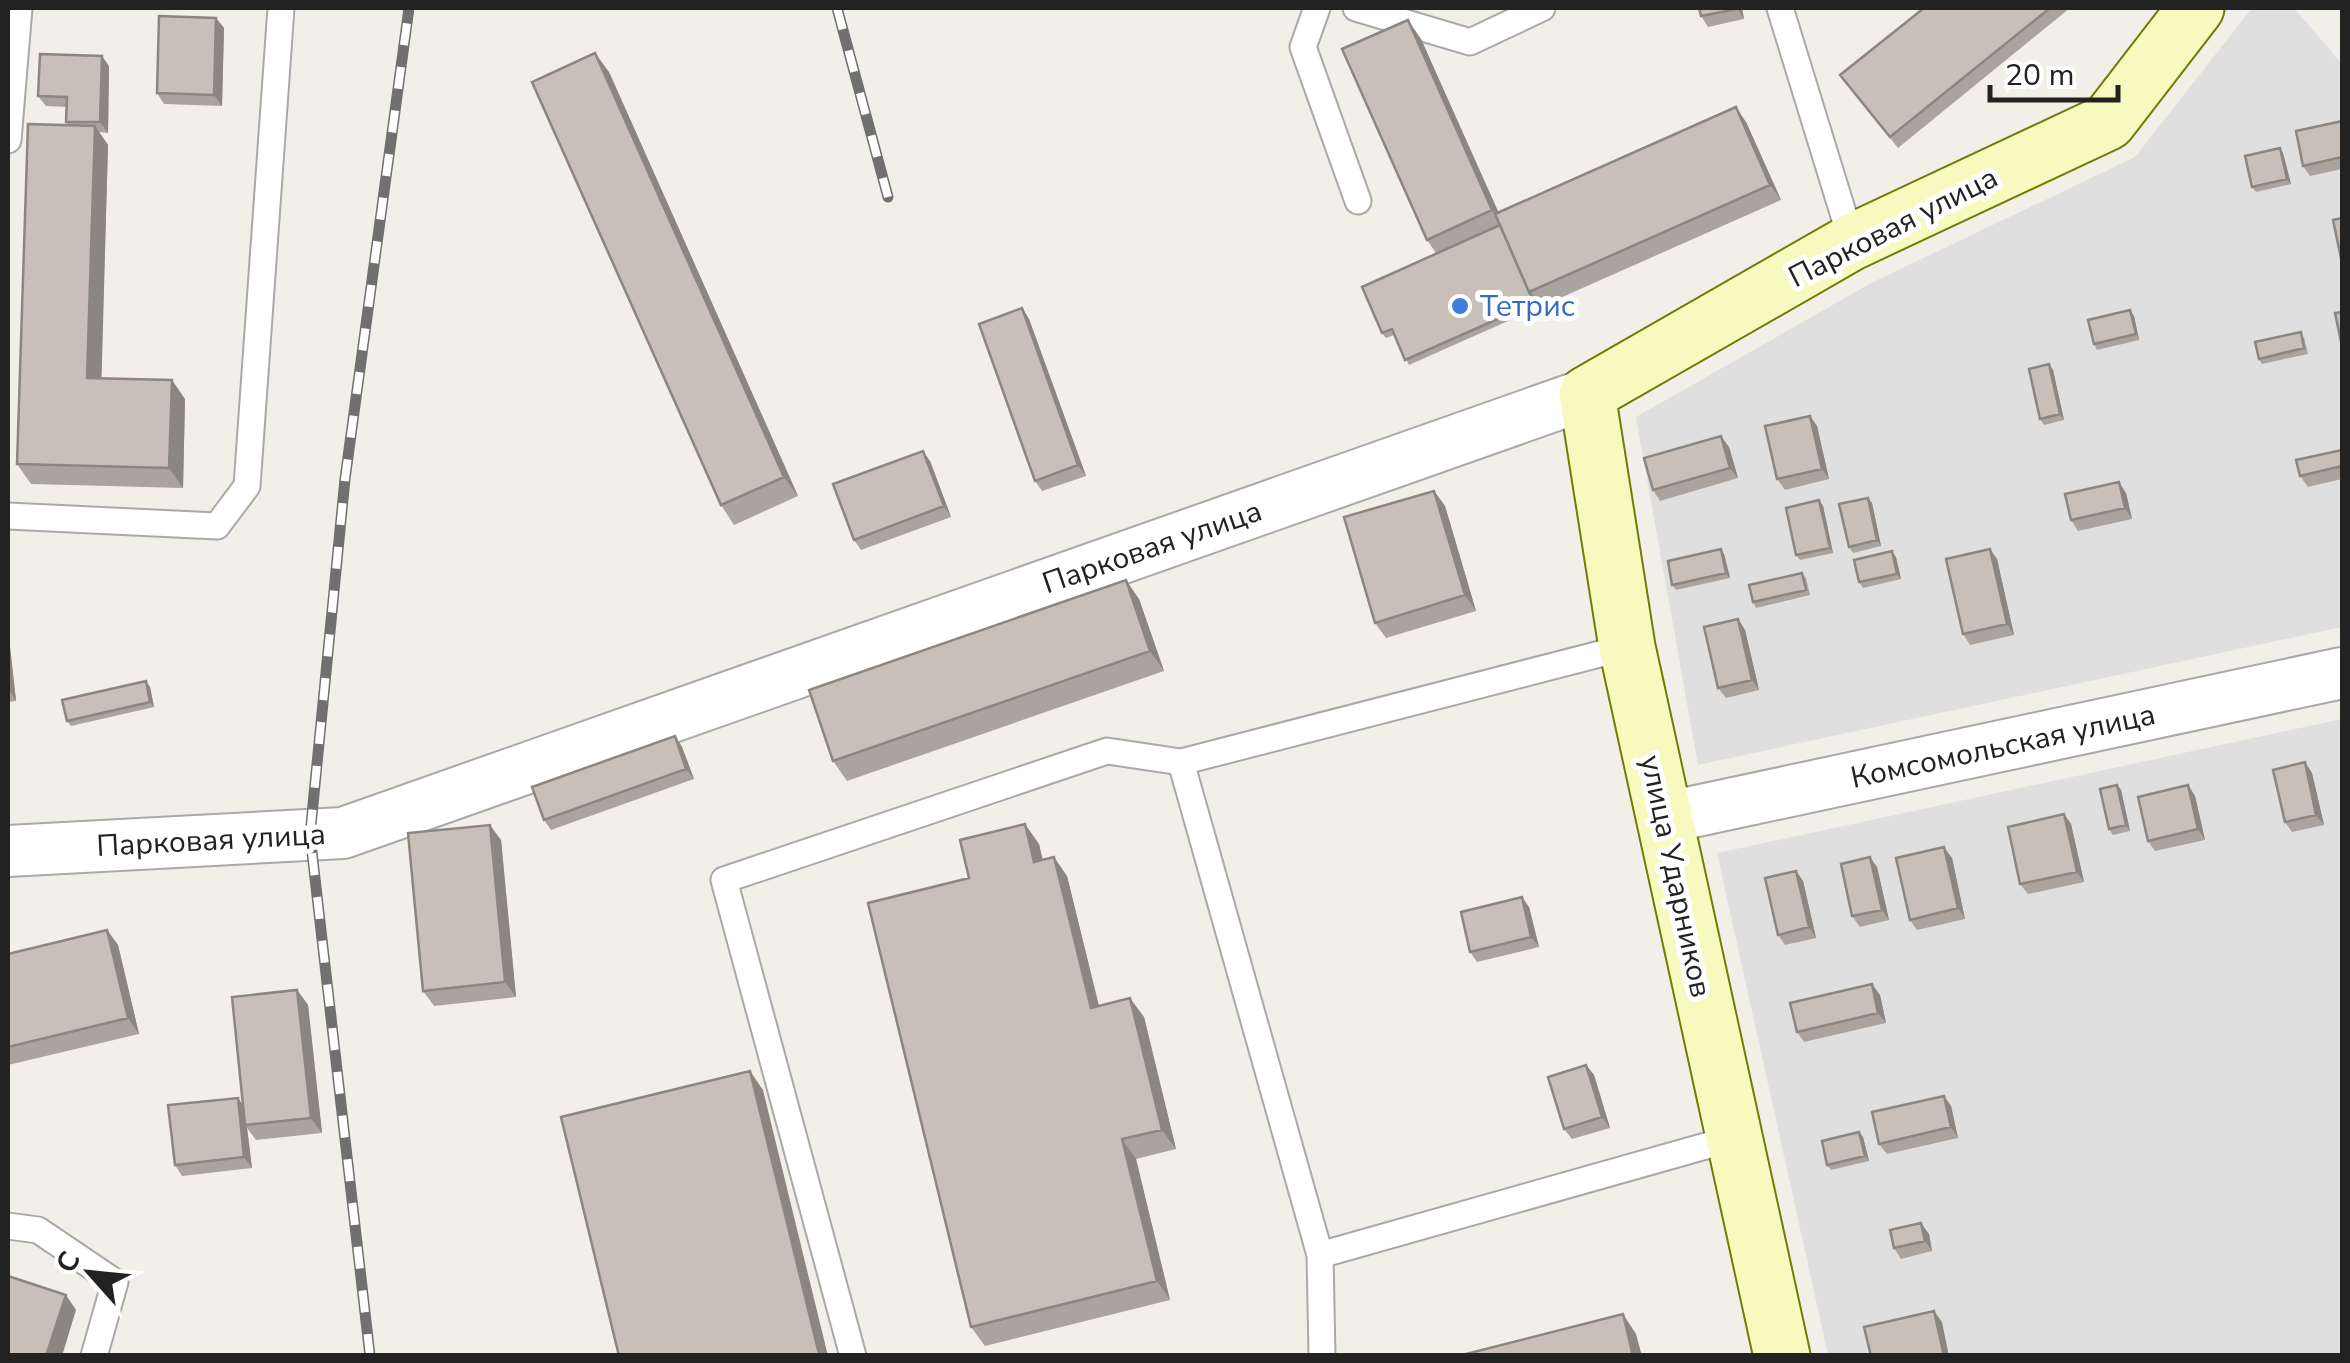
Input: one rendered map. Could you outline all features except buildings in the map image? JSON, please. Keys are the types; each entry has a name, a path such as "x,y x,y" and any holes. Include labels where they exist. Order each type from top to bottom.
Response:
{"main road":[{"name":"Парковая улица","path":"1587,394 1852,242 2108,122 2196,8"},
{"name":"улица Ударников","path":"1587,394 1626,647 1782,1356"}],"street":[{"name":"Парковая улица","path":"8,851 343,833 1587,394"},
{"name":"Комсомольская улица","path":"1664,818 2342,673"}],"lane":[{"path":"8,140 19,8"},
{"path":"8,516 217,526 248,486 281,8"},
{"path":"1316,8 1304,47 1358,201"},
{"path":"1356,8 1470,42 1542,8"},
{"path":"1780,8 1852,242"},
{"path":"854,1356 724,880 1107,751 1181,762 1626,647"},
{"path":"1181,762 1320,1255 1322,1356"},
{"path":"1320,1255 1734,1138"},
{"path":"8,1226 38,1230 116,1282 94,1356"}],"shaded area":[{"path":"2252,8 2294,8 2342,64 2342,627 1698,765 1636,417 1873,282 2135,157"},
{"path":"2342,719 2342,1355 1828,1355 1717,853"}],"railway":[{"path":"370,1356 310,835 345,479 409,8"},
{"path":"837,8 888,197"}],"place":[{"name":"Тетрис","path":"1460,306"}]}
